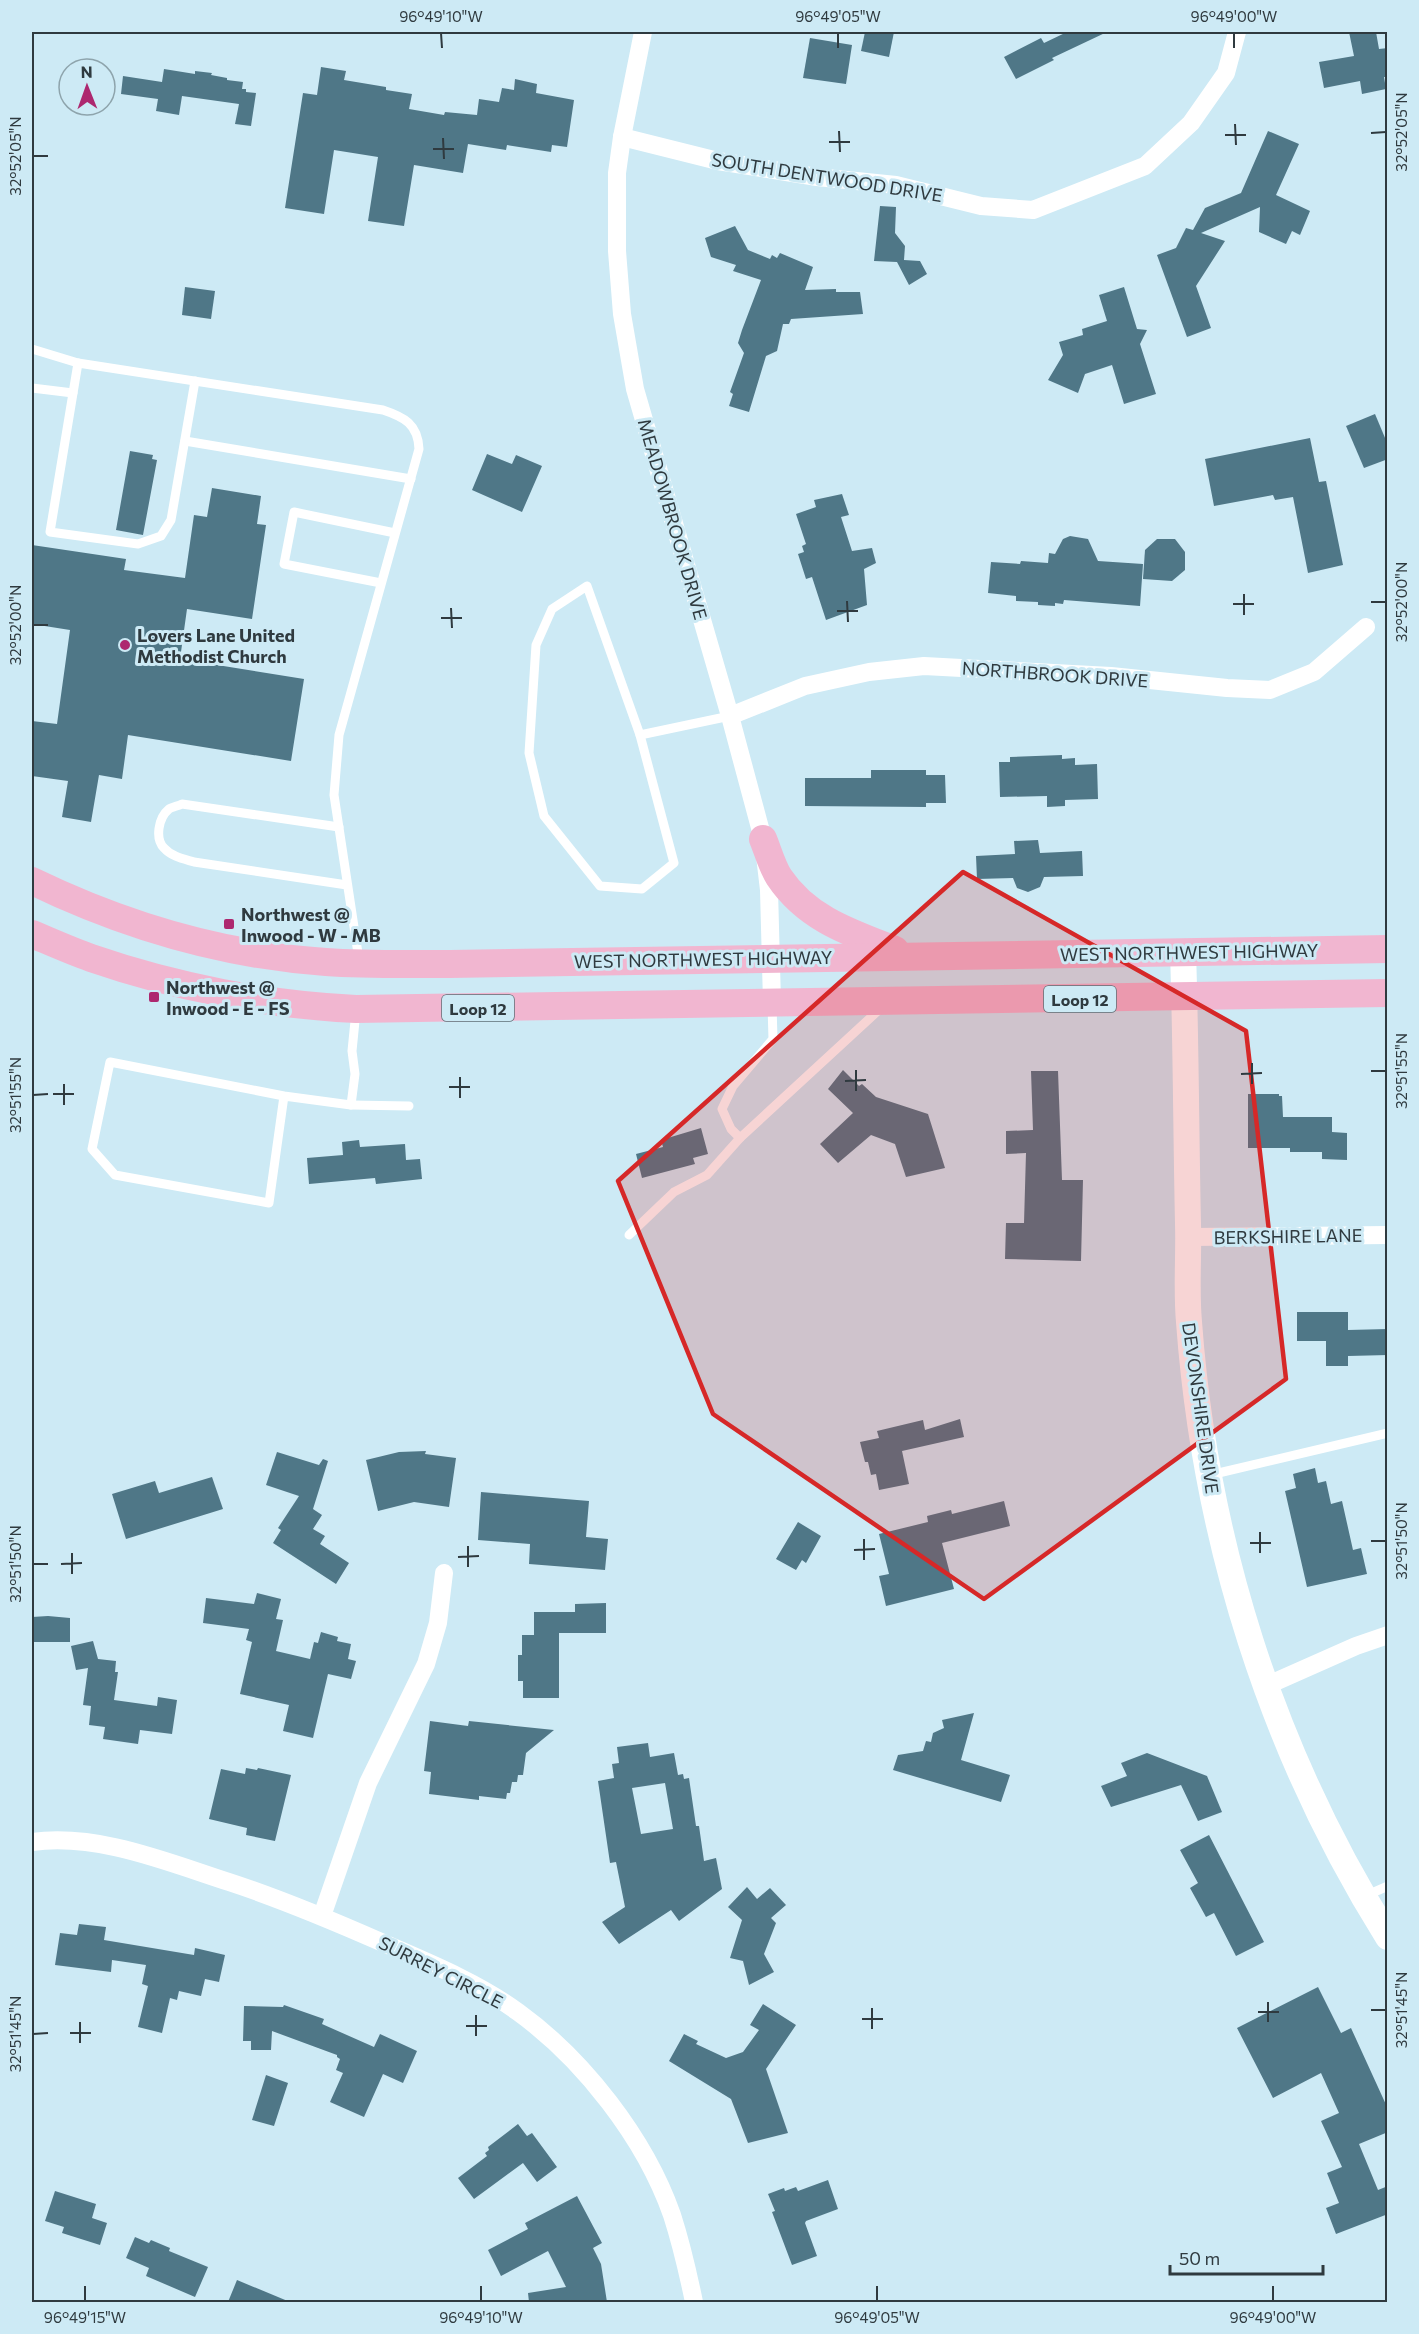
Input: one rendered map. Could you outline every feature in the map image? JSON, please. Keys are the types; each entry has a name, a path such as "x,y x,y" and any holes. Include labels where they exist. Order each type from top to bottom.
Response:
{"main road":[{"path":"763,839 779,877 801,903 817,917 840,929 911,956"},
{"name":"WEST NORTHWEST HIGHWAY","path":"32,880 74,901 118,918 180,937 284,958 360,964 1388,949"},
{"name":"Loop 12","path":"32,934 91,958 175,981 291,1003 356,1009 889,1000 1184,998 1388,993"},
{"path":"356,1009 360,964"}],"street":[{"name":"MEADOWBROOK DRIVE","path":"643,32 617,173 617,251 622,314 635,388 730,716 763,839 769,890 772,1002"},
{"name":"SOUTH DENTWOOD DRIVE","path":"622,137 718,161 817,177 896,185 981,206 1033,210 1145,166 1191,123 1226,73 1237,32"},
{"name":"NORTHBROOK DRIVE","path":"730,716 805,686 869,672 924,666 1111,676 1270,690 1314,672 1366,627"},
{"name":"DEVONSHIRE DRIVE","path":"1183,952 1188,1318 1202,1440 1221,1539 1243,1621 1279,1723 1326,1828 1363,1897 1388,1936"},
{"name":"BERKSHIRE LANE","path":"1188,1237 1388,1235"},
{"path":"322,1916 368,1783 426,1664 438,1623 444,1573"},
{"path":"1266,1686 1356,1646 1388,1635"},
{"name":"SURREY CIRCLE","path":"32,1842 56,1839 87,1842 153,1858 272,1896 424,1960 474,1985 516,2011 554,2040 619,2115 651,2169 671,2214 693,2302"}],"lane":[{"path":"32,349 78,363 383,410 400,416 416,430 419,449 339,735 334,795 360,964"},
{"path":"78,363 50,532 138,544 160,536 171,520 195,381"},
{"path":"32,388 73,393"},
{"path":"185,441 411,479"},
{"path":"381,583 284,564 294,512 395,533"},
{"path":"587,586 636,724 640,735 674,863 642,889 600,886 544,816 529,753 536,645 552,609 587,586"},
{"path":"640,735 730,716"},
{"path":"339,827 182,804 169,809 161,820 158,835 163,848 176,857 194,862 347,885"},
{"path":"629,1235 674,1192 707,1175 740,1138 889,1000"},
{"path":"740,1138 730,1129 722,1109 733,1086 773,1039 772,1002"},
{"path":"351,1105 355,1074 352,1051 356,1009"},
{"path":"284,1096 269,1203 115,1175 92,1149 110,1062 284,1096 351,1105 409,1106"},
{"path":"1208,1476 1388,1433"},
{"path":"1363,1897 1388,1886"}],"highlighted area":[{"path":"963,872 1246,1031 1286,1379 984,1599 713,1414 618,1181"}],"building":[{"path":"865,32 894,32 889,57 861,51"},
{"path":"1067,32 1107,32 1052,58 1054,60 1016,79 1004,57 1041,38 1044,43"},
{"path":"1349,32 1376,32 1379,49 1388,48 1388,77 1384,77 1386,89 1362,94 1360,81 1324,88 1319,62 1354,56"},
{"path":"810,38 852,45 846,84 803,78"},
{"path":"321,67 346,71 344,80 412,94 409,109 444,115 445,112 477,115 479,99 499,102 502,88 514,90 515,79 537,84 536,93 574,100 567,147 552,145 551,152 507,145 506,150 468,144 463,173 414,165 404,226 368,221 378,157 334,150 324,214 285,208 303,93 317,95"},
{"path":"164,69 195,74 195,71 212,73 211,75 227,78 227,80 243,82 242,89 256,93 251,126 235,124 239,104 182,96 179,115 156,111 158,99 121,94 123,76 162,82"},
{"path":"1268,131 1299,144 1276,195 1310,211 1300,235 1292,231 1286,244 1259,232 1260,207 1201,233 1225,241 1196,286 1211,328 1187,337 1157,255 1176,248 1186,228 1193,230 1205,208 1241,193"},
{"path":"880,206 896,207 895,233 905,246 904,260 920,261 927,274 909,285 897,262 874,261"},
{"path":"735,226 748,250 770,259 772,255 777,258 780,253 813,267 805,290 836,289 836,292 860,292 863,314 791,319 789,324 783,324 777,351 766,356 749,412 729,406 733,394 730,392 744,353 738,343 761,280 733,271 736,265 711,257 705,238"},
{"path":"185,287 215,291 211,319 182,315"},
{"path":"1124,287 1137,329 1147,330 1140,344 1156,394 1124,404 1112,365 1085,374 1078,393 1048,380 1063,355 1059,342 1083,335 1082,329 1107,321 1099,295"},
{"path":"1375,414 1388,445 1388,459 1364,468 1346,426"},
{"path":"1310,438 1319,482 1326,481 1343,565 1308,573 1293,497 1275,500 1273,495 1214,506 1205,459"},
{"path":"130,451 153,455 152,459 157,460 143,535 116,530"},
{"path":"487,454 512,464 516,455 542,466 522,512 472,490"},
{"name":"Lovers Lane United Methodist Church","path":"212,488 261,496 257,524 266,525 252,619 187,609 180,659 304,679 291,761 128,735 122,779 99,775 91,822 62,817 68,781 32,776 32,721 57,724 70,630 32,624 32,545 126,559 124,570 185,578 194,515 207,517"},
{"path":"842,494 849,515 841,517 852,551 872,548 876,563 864,569 867,605 826,620 812,577 806,579 798,554 804,552 802,546 806,544 796,514 816,507 814,500"},
{"path":"1070,536 1088,539 1098,561 1143,564 1140,606 1064,600 1063,604 1055,603 1055,606 1038,605 1038,602 1016,601 1016,596 988,593 991,562 1048,563 1049,553 1055,554 1063,539"},
{"path":"1157,539 1175,539 1185,552 1185,570 1172,581 1143,579 1145,550"},
{"path":"1062,755 1062,759 1075,758 1075,765 1097,764 1098,799 1065,800 1065,806 1047,807 1047,796 1000,797 999,762 1010,762 1010,757"},
{"path":"871,770 926,770 926,775 945,775 946,803 926,803 926,807 805,806 805,778 871,778"},
{"path":"1038,840 1040,853 1082,851 1083,876 1044,877 1040,887 1028,892 1017,888 1013,878 977,879 976,856 1015,854 1014,841"},
{"path":"843,1070 859,1086 862,1084 876,1097 928,1114 945,1168 906,1177 895,1144 871,1135 838,1163 820,1144 853,1113 828,1089"},
{"path":"1031,1071 1058,1071 1062,1180 1083,1180 1081,1261 1005,1259 1006,1223 1024,1223 1026,1153 1006,1154 1006,1131 1033,1130"},
{"path":"1248,1094 1279,1094 1282,1096 1283,1117 1332,1117 1332,1132 1347,1133 1347,1160 1322,1159 1322,1152 1290,1152 1290,1148 1248,1148"},
{"path":"701,1128 708,1154 693,1158 695,1164 642,1178 636,1154 663,1147 661,1140"},
{"path":"359,1140 360,1147 405,1144 406,1160 420,1159 422,1179 376,1184 375,1178 309,1184 307,1158 343,1155 342,1142"},
{"path":"1297,1312 1348,1312 1348,1330 1388,1329 1388,1355 1348,1356 1348,1366 1326,1366 1326,1341 1297,1341"},
{"path":"960,1419 964,1437 902,1451 909,1484 879,1490 876,1474 871,1475 860,1442 879,1438 877,1431 923,1420 925,1430"},
{"path":"426,1451 425,1454 456,1458 449,1507 414,1502 378,1511 366,1460 399,1452"},
{"path":"277,1452 319,1465 323,1459 328,1461 313,1509 322,1515 313,1529 325,1536 320,1544 349,1563 336,1584 273,1543 281,1530 278,1528 299,1496 266,1485"},
{"path":"1315,1468 1318,1483 1326,1481 1331,1504 1342,1501 1353,1550 1361,1548 1367,1574 1307,1587 1285,1491 1296,1488 1293,1474"},
{"path":"212,1477 223,1509 126,1539 112,1494 155,1481 159,1493"},
{"path":"481,1492 589,1501 586,1537 608,1539 605,1570 529,1564 530,1544 478,1540"},
{"path":"1004,1501 1010,1526 942,1543 954,1589 886,1606 879,1576 889,1574 879,1534 928,1522 927,1516 951,1510 952,1514"},
{"path":"798,1522 821,1536 806,1563 802,1560 796,1570 776,1559"},
{"path":"257,1593 281,1599 276,1619 283,1620 276,1651 310,1659 314,1642 318,1643 321,1632 338,1637 337,1641 351,1644 348,1659 356,1661 351,1679 328,1674 313,1738 283,1731 289,1705 240,1694 252,1642 246,1640 249,1629 203,1623 206,1598 254,1604"},
{"path":"606,1603 606,1633 559,1633 559,1698 523,1698 523,1681 518,1681 518,1655 522,1655 522,1635 534,1635 534,1612 575,1612 575,1604"},
{"path":"32,1617 70,1618 70,1642 32,1642"},
{"path":"93,1641 98,1659 116,1661 115,1672 118,1672 114,1700 157,1706 158,1697 177,1700 172,1734 140,1730 138,1744 103,1739 105,1727 89,1725 91,1706 83,1705 88,1668 76,1670 71,1646"},
{"path":"974,1713 961,1760 1010,1775 1001,1802 893,1770 898,1755 923,1751 926,1741 931,1742 933,1733 944,1728 942,1720"},
{"path":"430,1721 468,1726 469,1721 554,1730 526,1753 523,1775 518,1775 517,1782 512,1782 506,1799 479,1796 479,1800 429,1794 431,1772 424,1771"},
{"path":"648,1743 650,1757 674,1753 678,1775 683,1774 684,1779 689,1778 704,1861 716,1858 722,1889 679,1921 671,1910 619,1944 602,1922 625,1907 616,1862 610,1863 598,1781 614,1778 612,1764 619,1763 617,1747","holes":["665,1783 673,1829 641,1834 632,1788"]},
{"path":"1147,1753 1207,1776 1222,1812 1198,1821 1181,1785 1111,1807 1101,1786 1127,1776 1121,1763"},
{"path":"246,1768 257,1770 258,1768 291,1775 275,1841 246,1835 247,1828 209,1819 221,1769 245,1774"},
{"path":"1209,1835 1264,1942 1236,1956 1214,1913 1206,1917 1190,1888 1198,1883 1180,1850"},
{"path":"747,1887 757,1899 770,1888 786,1905 771,1918 776,1923 764,1954 774,1972 749,1985 743,1961 730,1958 742,1920 728,1907"},
{"path":"79,1924 106,1927 104,1940 194,1955 195,1948 225,1955 219,1982 205,1979 201,1996 179,1991 177,2000 170,1998 162,2033 138,2027 148,1986 142,1984 146,1965 112,1960 111,1972 55,1965 60,1933 77,1935"},
{"path":"1318,1987 1341,2033 1351,2028 1388,2109 1388,2132 1359,2144 1378,2190 1388,2186 1388,2214 1336,2234 1326,2208 1339,2203 1327,2173 1342,2167 1321,2121 1339,2113 1321,2073 1273,2098 1237,2028"},
{"path":"763,2004 796,2025 766,2069 788,2133 748,2143 731,2099 669,2061 684,2034 698,2041 696,2044 726,2058 743,2052 759,2030 750,2025"},
{"path":"284,2005 324,2019 322,2024 374,2047 380,2034 417,2051 403,2083 383,2074 364,2117 330,2102 343,2073 336,2070 340,2059 337,2055 272,2031 271,2050 251,2050 251,2041 243,2041 244,2006 283,2007"},
{"path":"266,2075 288,2083 274,2126 252,2120"},
{"path":"518,2124 527,2136 532,2133 557,2167 537,2182 523,2163 474,2199 458,2178 487,2156 485,2153 489,2150 488,2147"},
{"path":"828,2180 838,2209 806,2221 817,2256 792,2265 772,2212 775,2211 768,2194 784,2188 785,2191 796,2187 798,2191"},
{"path":"55,2191 96,2204 92,2218 107,2223 100,2245 62,2233 64,2227 45,2221"},
{"path":"577,2196 602,2243 593,2248 601,2264 607,2302 529,2302 528,2293 566,2287 548,2251 501,2276 488,2250 528,2229 525,2223"},
{"path":"135,2237 149,2243 151,2240 170,2248 169,2251 208,2267 195,2297 146,2276 149,2268 126,2258"},
{"path":"237,2280 290,2302 228,2302"}],"place":[{"name":"Lovers Lane United Methodist Church","path":"125,645"},
{"name":"Northwest @ Inwood - W - MB","path":"229,924"},
{"name":"Northwest @ Inwood - E - FS","path":"154,997"}]}
